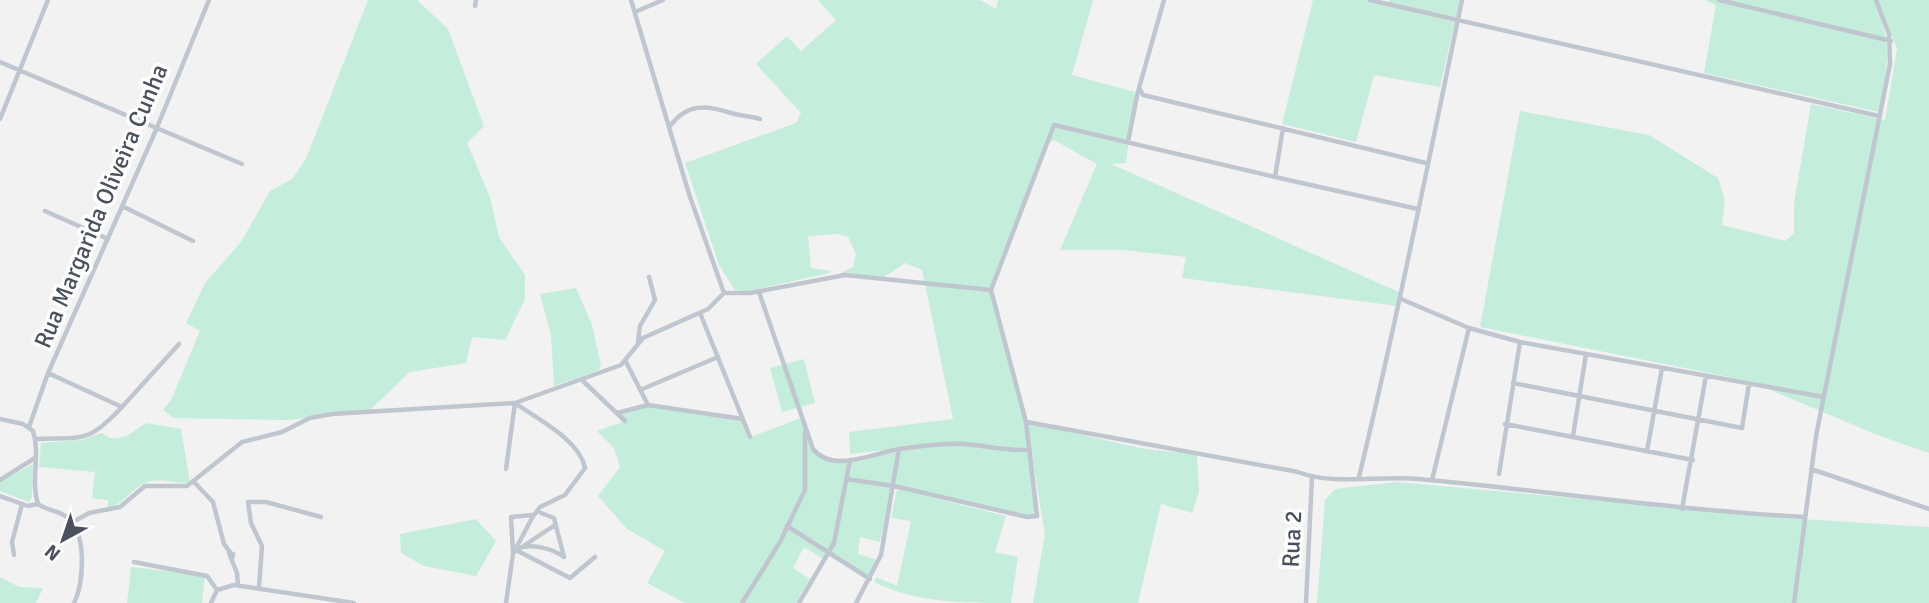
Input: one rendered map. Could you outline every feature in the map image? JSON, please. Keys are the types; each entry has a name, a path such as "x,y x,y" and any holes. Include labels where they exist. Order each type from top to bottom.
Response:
{"street":[{"path":"0,119 48,0"},
{"name":"Rua Margarida Oliveira Cunha","path":"29,427 48,373 156,130 209,0"},
{"path":"631,0 701,232 724,293"},
{"path":"635,12 663,0"},
{"path":"1128,142 1139,88 1164,0"},
{"path":"1370,0 1880,116"},
{"path":"1359,477 1401,299 1426,163 1462,0"},
{"path":"1719,0 1891,41"},
{"path":"1794,603 1811,469 1890,64 1891,41 1876,0"},
{"path":"0,62 242,164"},
{"path":"1139,88 1143,95 1426,163"},
{"path":"669,126 682,111 694,107 715,108 760,119"},
{"path":"846,479 894,486 1032,518 1038,513 1026,422 991,290 1054,125 1418,209"},
{"path":"1275,177 1283,128"},
{"path":"122,206 192,241"},
{"path":"45,211 108,239"},
{"path":"638,341 700,313 714,305 724,293 759,292 806,280 845,275 991,290"},
{"path":"73,522 89,513 120,507 145,486 187,486 242,442 282,432 310,418 341,413 515,403 583,381 621,365 638,341 640,326 655,300 649,278"},
{"path":"759,292 806,428 819,457 833,461 850,460 899,449 953,444 1030,450"},
{"path":"1401,299 1469,328 1520,342 1824,397"},
{"path":"700,313 750,437"},
{"path":"1432,480 1469,328"},
{"path":"1499,474 1520,342"},
{"path":"36,439 88,437 100,431 179,344"},
{"path":"1573,437 1586,354"},
{"path":"640,390 718,357"},
{"path":"625,360 648,405"},
{"path":"1647,451 1662,368"},
{"path":"48,373 122,407"},
{"path":"1682,509 1693,460 1706,376"},
{"path":"583,381 625,421"},
{"path":"1513,383 1741,428 1749,384"},
{"path":"506,469 515,403"},
{"path":"515,403 562,437 584,465 583,474 565,495 540,507 515,552"},
{"path":"617,413 648,405 743,419"},
{"path":"0,419 29,427 36,439 38,503"},
{"path":"1026,422 1298,472 1312,477 1432,480 1682,509 1805,517"},
{"path":"1505,424 1693,460"},
{"path":"743,603 805,490 806,428"},
{"path":"856,603 881,555 899,449"},
{"path":"0,480 36,458"},
{"path":"799,603 829,553 850,460"},
{"path":"1811,469 1929,509"},
{"name":"Rua 2","path":"1306,603 1312,477"},
{"path":"194,482 213,502 238,585"},
{"path":"0,496 32,507 38,503"},
{"path":"258,586 262,546 251,523 248,502 266,502 321,517"},
{"path":"38,503 73,522 79,542 81,576 74,603"},
{"path":"14,555 12,542 22,504"},
{"path":"525,545 556,551 564,557 550,514 541,513"},
{"path":"506,603 515,552 511,517 534,515"},
{"path":"515,552 555,525"},
{"path":"787,526 870,579"},
{"path":"515,552 570,578 595,557"},
{"path":"134,562 207,576 217,590"},
{"path":"217,590 238,585 258,586 354,603"},
{"path":"211,603 217,590"}],"green space":[{"path":"368,0 417,0 448,29 484,126 467,143 490,197 499,237 525,275 525,299 505,340 472,337 466,363 410,372 369,411 287,420 174,418 163,410 171,400 200,331 186,323 205,283 241,242 270,191 292,179 306,159"},
{"path":"818,0 980,0 996,9 998,0 1093,0 1072,75 1135,92 1126,163 1111,164 1401,293 1398,306 1182,278 1186,257 1124,250 1060,250 1097,164 1054,140 1045,145 990,287 1026,422 1140,448 1197,455 1199,492 1192,513 1161,504 1138,603 1033,603 1045,534 1029,440 1026,450 1030,450 1035,517 892,487 880,542 860,537 858,554 878,560 870,579 830,554 825,560 804,547 793,568 810,579 796,603 685,603 647,583 665,551 627,529 598,496 620,467 614,448 597,431 625,421 617,413 649,405 743,419 751,437 803,417 813,449 819,457 855,461 898,452 899,449 957,442 850,454 849,432 953,419 922,270 905,263 884,277 841,273 853,267 856,254 848,237 839,234 808,236 811,268 831,271 829,273 744,292 734,289 719,265 685,163 796,123 801,113 756,64 787,36 801,51 836,20"},
{"path":"1313,0 1364,0 1388,5 1389,0 1460,0 1440,87 1374,75 1356,142 1282,124"},
{"path":"1705,0 1874,0 1884,29 1887,55 1879,112 1704,73 1716,5"},
{"path":"1878,0 1929,0 1929,453 1880,436 1749,381 1480,327 1520,111 1649,135 1718,178 1725,200 1722,225 1785,241 1794,234 1794,203 1811,104 1885,120 1897,49"},
{"path":"576,288 592,325 601,365 599,370 554,386 551,335 540,294"},
{"path":"804,359 815,403 782,412 770,368"},
{"path":"146,423 181,429 190,483 150,481 108,508 108,500 92,498 95,472 39,467 41,443 81,440 102,433 108,437 119,438"},
{"path":"33,464 32,497 29,502 0,491 0,482"},
{"path":"1397,482 1802,519 1929,527 1929,603 1317,603 1325,500 1335,489"},
{"path":"897,489 1006,516 995,552 1018,557 1011,603 923,598 874,582 876,577 897,586 911,521 891,518"},
{"path":"476,519 496,541 476,576 424,566 401,553 400,534"},
{"path":"131,567 205,575 202,603 127,603"},
{"path":"0,577 19,587 43,588 36,603 0,603"}]}
